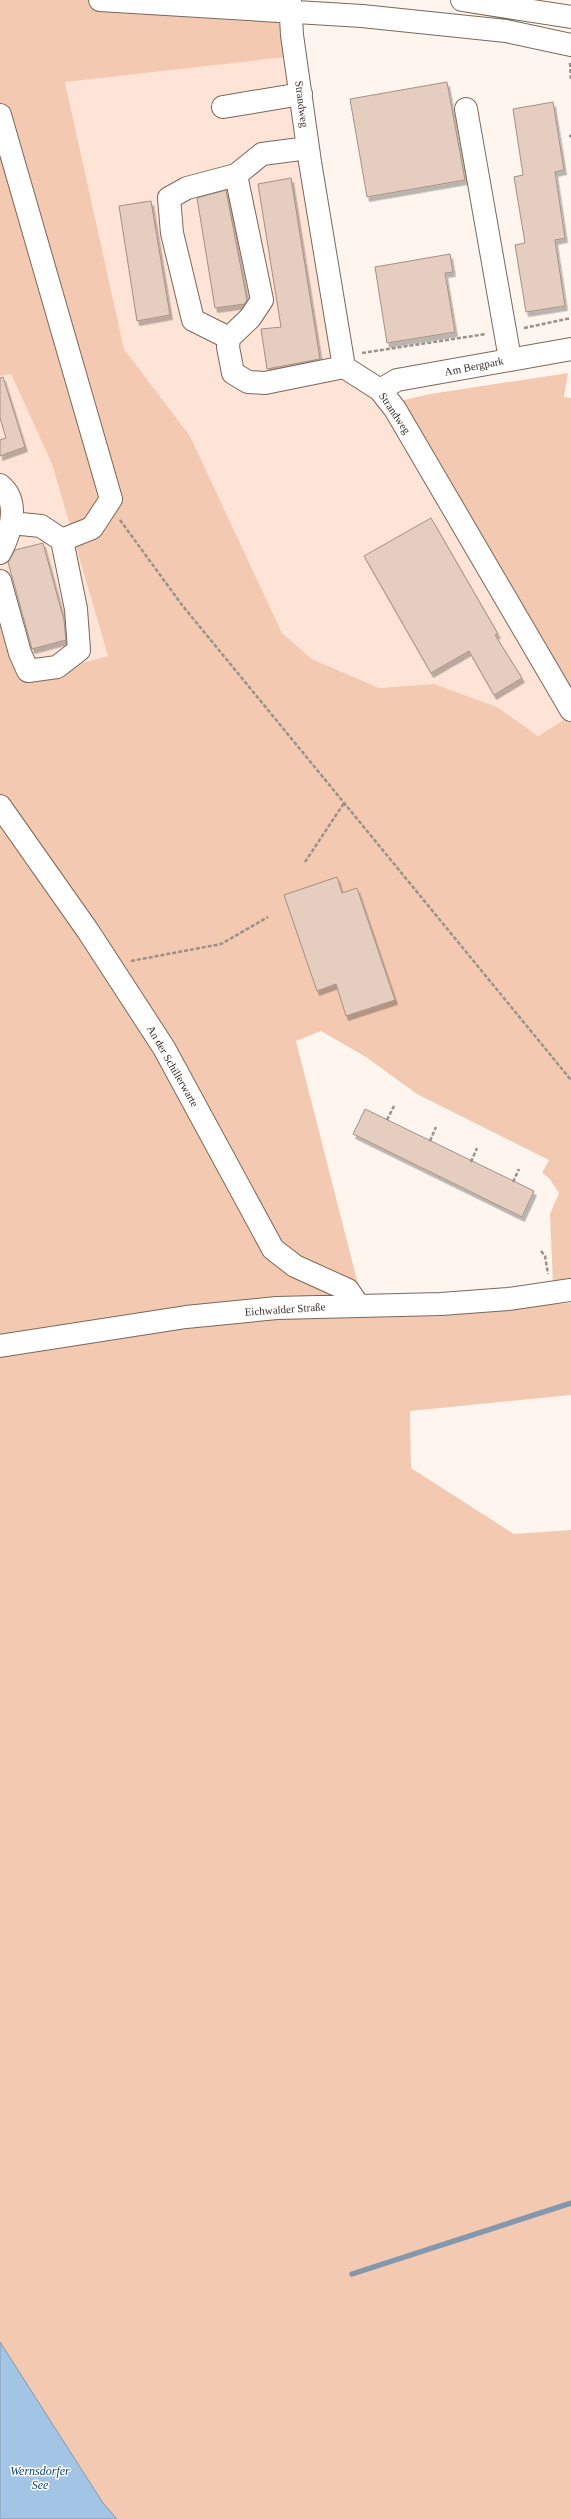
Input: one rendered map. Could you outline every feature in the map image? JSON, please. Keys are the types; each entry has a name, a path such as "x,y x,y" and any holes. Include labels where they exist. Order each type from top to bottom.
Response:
{"street":[{"path":"100,0 290,6 362,16 506,31 570,52"},
{"path":"462,0 571,17"},
{"name":"Strandweg","path":"290,6 308,148 343,362 380,390 395,409 571,710"},
{"path":"223,107 301,94"},
{"path":"466,109 510,359"},
{"path":"0,115 111,499 92,528 62,540"},
{"path":"229,338 193,320 172,232 169,198 187,188 236,175 262,154 308,148"},
{"path":"236,175 262,300 250,318 229,338 228,347 233,373 248,382 265,383 343,362"},
{"name":"Am Bergpark","path":"380,390 397,380 571,349"},
{"path":"0,485 10,505 13,515 8,538 0,553"},
{"path":"0,581 20,653 28,671 57,667 79,650 76,609 62,540 41,526 12,523"},
{"name":"An der Schillerwarte","path":"0,806 110,965 164,1048 273,1249 295,1266 348,1290 358,1305"},
{"name":"Eichwalder Straße","path":"0,1346 186,1317 277,1308 441,1304 508,1299 571,1290"}],"path":[{"path":"570,52 571,81"},
{"path":"343,362 571,318"},
{"path":"111,499 120,520 182,605 571,1080"},
{"path":"305,862 344,804"},
{"path":"110,965 221,944 268,917"},
{"path":"387,1120 394,1106"},
{"path":"430,1141 436,1127"},
{"path":"471,1162 477,1148"},
{"path":"513,1182 519,1169"}],"shaded area":[{"path":"0,0 279,0 286,57 65,82 124,349 190,436 282,633 312,659 379,688 434,684 497,707 538,736 567,718 391,422 378,406 430,394 568,373 564,397 571,398 571,1281 553,1284 550,1214 559,1193 549,1178 542,1173 549,1160 417,1094 366,1057 321,1031 296,1041 359,1288 337,1292 345,1318 571,1303 571,1395 410,1411 411,1468 514,1534 571,1530 571,2519 0,2519 0,610 28,678 108,656 52,464 11,374 0,376"},
{"path":"286,57 340,376 366,392 391,422 567,718 538,736 497,707 434,684 379,688 312,659 282,633 190,436 124,349 65,81"},
{"path":"11,373 52,464 108,656 28,678 0,610 0,376"}],"water":[{"name":"Wernsdorfer See","path":"0,2342 103,2503 117,2519 0,2519"}],"building":[{"path":"447,82 465,180 367,197 350,99"},
{"path":"553,102 564,170 555,172 565,238 555,240 565,306 526,312 515,245 525,243 514,177 523,175 513,109"},
{"path":"291,178 320,359 267,369 261,329 281,327 258,184"},
{"path":"226,190 247,300 245,304 215,308 197,198"},
{"path":"151,201 170,315 137,321 119,206"},
{"path":"450,254 453,272 445,273 455,332 387,343 375,267"},
{"path":"3,377 25,447 0,456 0,440 6,438 0,418 0,378"},
{"path":"431,518 498,634 495,635 522,678 494,695 469,651 431,673 364,556"},
{"path":"43,543 64,620 66,640 32,649 8,562 15,550"},
{"path":"337,877 342,893 357,888 395,1000 346,1016 336,984 317,991 284,895"},
{"path":"365,1109 534,1191 522,1217 353,1134"}],"waterway":[{"path":"352,2274 571,2203"}]}
